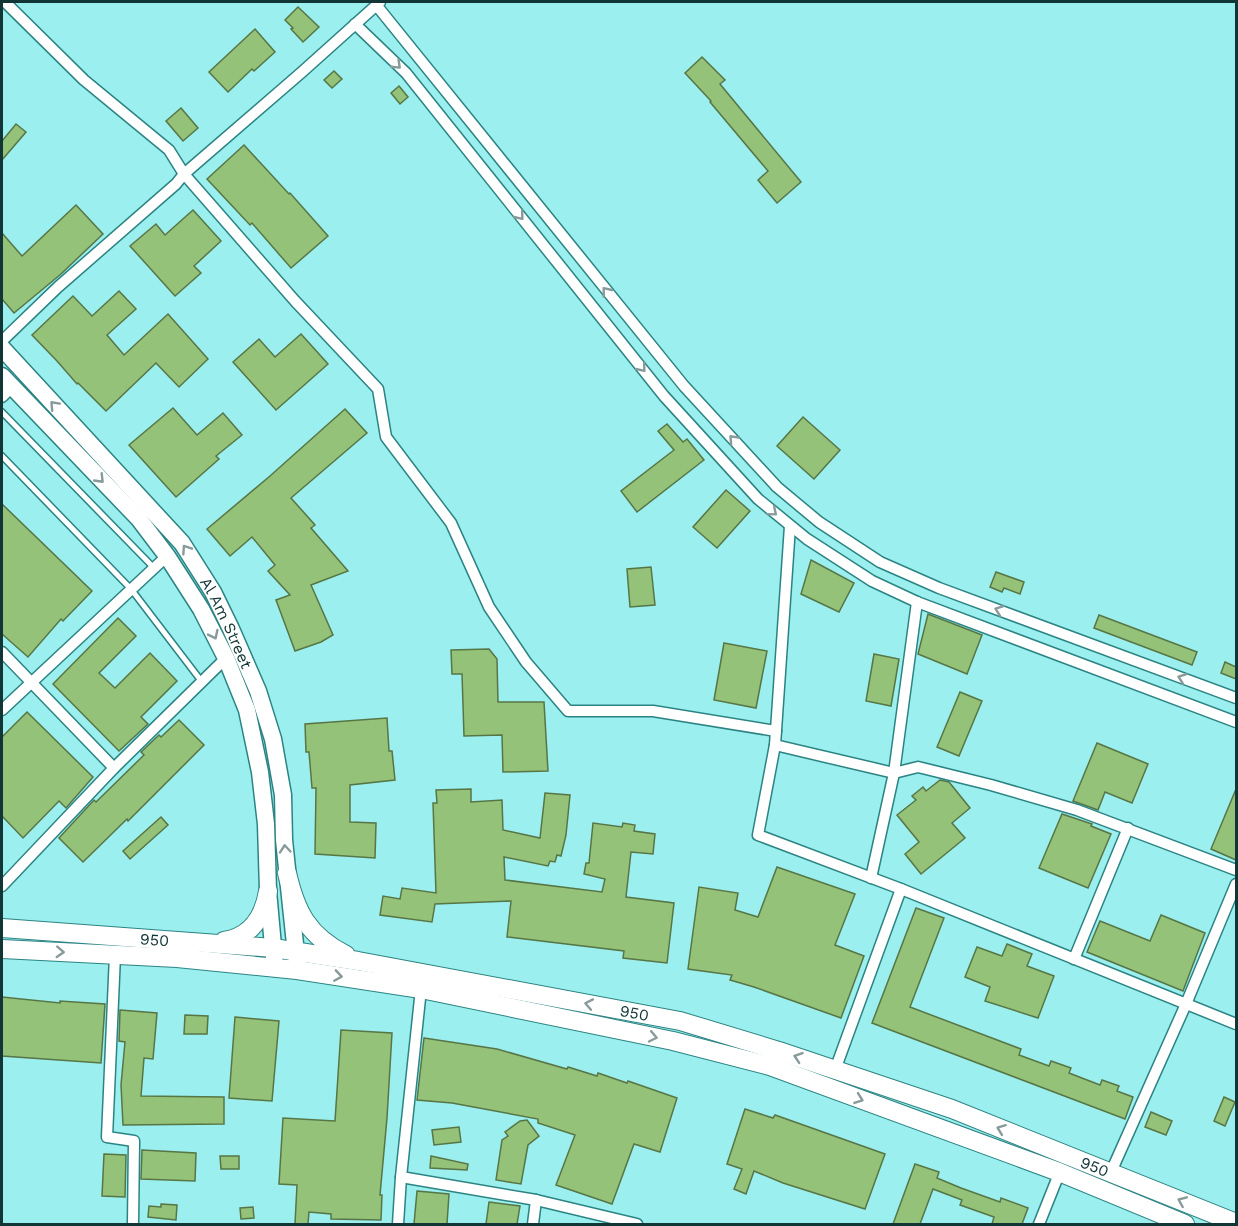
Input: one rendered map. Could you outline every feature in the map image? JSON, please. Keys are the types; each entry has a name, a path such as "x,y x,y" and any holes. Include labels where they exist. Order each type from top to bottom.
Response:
{"main road":[{"name":"Al Am Street","path":"2,348 182,543 213,592 258,691 273,739 283,795 284,840 297,961"},
{"name":"Al Am Street","path":"5,386 139,519 167,556 201,609 226,658 247,710 260,772 266,824 268,891 275,968"},
{"path":"287,873 294,902 309,928 331,948 358,961"},
{"path":"209,942 227,941 243,935 257,923 265,908 268,891"},
{"name":"950","path":"2,928 273,948 297,961 673,1041 770,1066 1059,1172 1185,1224"},
{"name":"950","path":"2,949 177,958 275,968 297,961 358,961 680,1021 952,1109 1236,1223"}],"street":[{"path":"5,2 84,80 169,150 184,174 295,302 378,389 386,437 451,523 489,607 501,626 526,662 568,711 653,711 776,731"},
{"path":"2,341 58,287 176,184 184,174 378,4 684,386 777,487 819,522 880,562 939,588 1236,698"},
{"path":"355,24 406,73 664,396 758,499 790,526 872,581 917,602 1236,722"},
{"path":"790,526 775,745 758,835 901,889 1236,1024"},
{"path":"2,710 167,556"},
{"path":"871,878 894,773 917,602"},
{"path":"2,652 114,768"},
{"path":"2,886 114,768 226,658"},
{"path":"775,745 894,773 918,767 1066,807 1128,828 1236,870"},
{"path":"1074,959 1128,828"},
{"path":"1111,1172 1186,1004 1236,884"},
{"path":"835,1070 901,889"},
{"path":"115,955 107,1137 134,1141 133,1224"},
{"path":"398,1224 421,989"},
{"path":"1039,1224 1066,1154"},
{"path":"401,1177 536,1200 637,1224"},
{"path":"533,1224 536,1200"}],"lane":[{"path":"2,412 154,568"},
{"path":"2,456 131,589 202,682"}],"building":[{"path":"298,7 319,27 303,42 285,20"},
{"path":"255,29 275,52 254,71 252,69 228,92 209,72"},
{"path":"702,57 725,80 720,84 801,182 777,203 758,180 768,171 685,73"},
{"path":"334,71 342,79 332,88 324,80"},
{"path":"399,86 408,97 400,104 391,93"},
{"path":"181,108 198,128 183,141 166,121"},
{"path":"16,124 26,132 2,160 2,141"},
{"path":"244,145 328,236 291,268 252,223 250,225 207,179"},
{"path":"76,205 103,234 61,274 14,313 2,299 2,233 22,256"},
{"path":"193,210 221,241 194,266 201,273 175,296 130,246 156,224 165,235"},
{"path":"119,291 136,309 107,335 124,355 168,314 208,359 179,387 156,363 106,411 77,384 32,335 73,296 92,316"},
{"path":"301,334 328,364 276,410 233,362 259,339 275,357"},
{"path":"173,408 197,435 223,413 242,435 216,456 219,459 176,497 129,445"},
{"path":"345,409 367,433 291,498 315,525 311,528 348,571 311,585 333,635 295,651 276,600 290,595 268,571 275,565 252,537 230,556 207,529"},
{"path":"803,417 840,450 814,479 777,446"},
{"path":"667,424 683,442 687,439 704,460 637,512 621,491 674,450 658,431"},
{"path":"726,490 750,511 717,548 693,527"},
{"path":"2,504 92,591 63,621 61,619 28,657 2,634"},
{"path":"811,560 854,583 839,612 801,594"},
{"path":"651,567 655,605 630,607 627,569"},
{"path":"996,572 1024,582 1020,594 1004,588 1002,592 990,587"},
{"path":"928,614 982,635 967,674 918,654"},
{"path":"1099,615 1197,652 1192,665 1094,628"},
{"path":"118,618 136,636 99,673 115,688 150,653 177,681 141,717 148,724 119,751 53,684"},
{"path":"724,643 767,651 756,708 714,700"},
{"path":"489,649 497,659 498,702 544,702 548,771 503,772 502,735 464,736 462,674 452,674 451,650"},
{"path":"874,654 899,659 891,706 866,701"},
{"path":"1225,662 1236,667 1236,679 1221,673"},
{"path":"960,692 982,701 959,756 937,747"},
{"path":"27,712 93,777 66,808 59,801 23,838 2,816 2,737"},
{"path":"387,718 389,751 392,751 395,780 350,785 350,822 376,823 375,858 315,854 316,788 312,788 309,752 306,752 305,724"},
{"path":"179,720 204,745 128,821 127,819 83,862 59,838 94,800 96,802 144,755 141,752"},
{"path":"1097,743 1148,764 1132,803 1105,792 1098,810 1073,801"},
{"path":"940,780 949,782 970,808 952,823 965,838 921,874 905,854 919,842 897,815 916,800 912,796 923,787 926,791"},
{"path":"471,789 471,802 502,800 503,830 540,838 545,793 570,795 566,835 561,856 557,855 555,862 550,861 548,866 504,857 505,880 602,892 605,879 584,874 586,863 589,863 593,823 622,827 623,823 635,825 634,831 655,834 653,854 631,852 626,897 674,903 667,963 623,958 624,951 507,937 511,901 435,904 432,922 380,915 383,896 400,899 402,888 436,893 433,803 437,803 436,790"},
{"path":"1236,789 1236,860 1211,849"},
{"path":"1062,814 1092,824 1091,826 1111,834 1088,888 1039,868"},
{"path":"161,817 168,825 130,859 123,851"},
{"path":"777,867 855,894 835,945 864,956 841,1018 730,980 732,975 688,969 699,887 738,893 735,910 758,917"},
{"path":"916,908 944,918 910,1007 1021,1049 1019,1055 1049,1066 1051,1061 1071,1068 1069,1073 1100,1085 1102,1080 1119,1086 1117,1091 1133,1097 1125,1119 872,1023"},
{"path":"1161,915 1205,933 1183,991 1087,952 1100,921 1150,941"},
{"path":"1007,944 1032,954 1027,966 1054,976 1038,1018 985,1001 990,987 965,977 977,947 1002,956"},
{"path":"2,997 60,1003 60,1001 105,1004 101,1063 2,1056"},
{"path":"120,1010 157,1013 153,1059 144,1058 141,1096 224,1097 224,1124 123,1125 121,1085 125,1042 119,1041"},
{"path":"185,1015 208,1016 207,1034 184,1034"},
{"path":"235,1017 279,1021 272,1101 229,1098"},
{"path":"341,1030 392,1033 380,1195 382,1195 381,1220 331,1219 331,1214 309,1212 308,1224 295,1224 297,1185 279,1184 283,1118 335,1121"},
{"path":"424,1038 497,1049 567,1069 568,1067 597,1076 598,1073 627,1083 628,1081 677,1098 660,1152 634,1144 612,1204 556,1185 575,1135 538,1123 538,1119 452,1103 417,1100"},
{"path":"1224,1097 1235,1102 1225,1126 1214,1121"},
{"path":"745,1109 773,1118 775,1115 885,1154 865,1209 783,1183 754,1171 746,1194 734,1189 742,1169 727,1164"},
{"path":"1151,1112 1172,1121 1166,1135 1145,1127"},
{"path":"527,1120 539,1136 528,1145 521,1184 496,1180 502,1140 508,1136 505,1132 520,1121"},
{"path":"459,1127 461,1142 434,1145 432,1130"},
{"path":"142,1150 196,1153 195,1181 141,1179"},
{"path":"104,1154 126,1155 125,1197 102,1196"},
{"path":"220,1156 239,1156 239,1169 221,1169"},
{"path":"431,1156 468,1164 467,1170 430,1168"},
{"path":"915,1164 939,1172 937,1178 961,1188 1000,1202 1001,1198 1028,1208 1022,1224 992,1224 994,1217 960,1205 962,1200 933,1189 920,1224 893,1224"},
{"path":"417,1191 449,1194 447,1224 414,1224"},
{"path":"489,1202 520,1206 517,1224 486,1224"},
{"path":"161,1204 177,1205 176,1220 148,1217 149,1206 161,1207"},
{"path":"253,1207 254,1218 241,1219 240,1208"}]}
